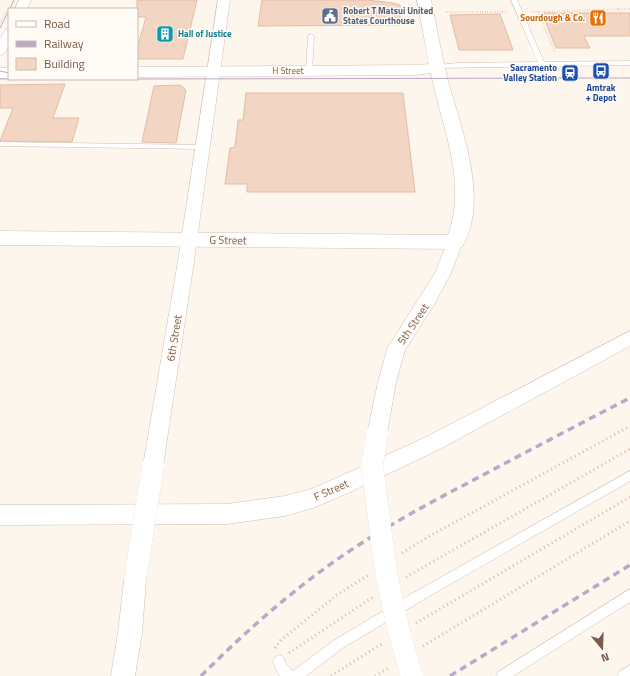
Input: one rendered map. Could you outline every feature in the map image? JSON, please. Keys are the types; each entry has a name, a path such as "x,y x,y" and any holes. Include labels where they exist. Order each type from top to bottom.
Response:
{"main road":[{"name":"5th Street","path":"424,0 438,67 461,155 464,203 462,222 455,242"},
{"name":"H Street","path":"138,72 416,70 438,67"},
{"name":"G Street","path":"0,238 455,242"}],"street":[{"name":"6th Street","path":"122,676 130,633 135,580 189,239 224,0"},
{"path":"0,51 8,35"},
{"name":"5th Street","path":"403,670 398,628 386,572 372,465 387,382 396,349 429,298 443,273 455,242"},
{"name":"F Street","path":"0,515 227,514 285,506 312,498 339,487 433,443 630,338"}],"lane":[{"path":"515,3 542,64"},
{"path":"309,71 311,36"},
{"path":"438,67 458,65 630,63"},
{"path":"0,144 202,147"},
{"path":"296,676 337,645 410,601 630,476"},
{"path":"502,676 630,595"},
{"path":"279,661 281,668 289,676"},
{"path":"623,676 630,671"}],"path":[{"path":"527,12 592,11 591,9 618,8 630,9"},
{"path":"618,8 621,13"},
{"path":"445,12 513,12"},
{"path":"538,12 555,52"},
{"path":"397,556 428,536 630,426"},
{"path":"404,578 630,449"},
{"path":"412,626 630,498"},
{"path":"419,648 630,521"},
{"path":"372,572 337,595 281,640 272,654 270,661 273,667 279,661 326,628 378,594"},
{"path":"331,676 385,642"},
{"path":"375,676 403,670"}],"building":[{"name":"Hall of Justice","path":"137,0 197,0 183,59 138,59 138,45 146,17 138,17"},
{"name":"Robert T Matsui United States Courthouse","path":"262,0 368,0 393,3 400,5 400,25 258,26"},
{"path":"542,13 630,13 630,36 584,36 590,48 556,48"},
{"path":"500,14 513,50 459,50 450,15"},
{"path":"65,84 53,118 79,118 72,142 0,141 13,108 0,108 0,85"},
{"path":"180,85 186,90 176,143 142,142 154,86"},
{"path":"246,93 403,93 415,192 247,192 247,184 225,184 230,148 235,147 238,120 243,120"}],"tram line":[{"path":"10,8 14,0"},
{"path":"0,28 8,12"},
{"path":"0,71 8,73"},
{"path":"138,79 630,78"},
{"path":"0,79 8,79"}],"railway":[{"path":"201,676 237,641 293,592 354,548 385,528 434,501 630,398"},
{"path":"450,676 630,565"}],"place":[{"name":"Robert T Matsui United States Courthouse","path":"330,16"},
{"name":"Sourdough & Co.","path":"598,18"},
{"name":"Hall of Justice","path":"165,34"},
{"name":"Amtrak + Depot","path":"601,71"},
{"name":"Sacramento Valley Station","path":"570,73"}]}
